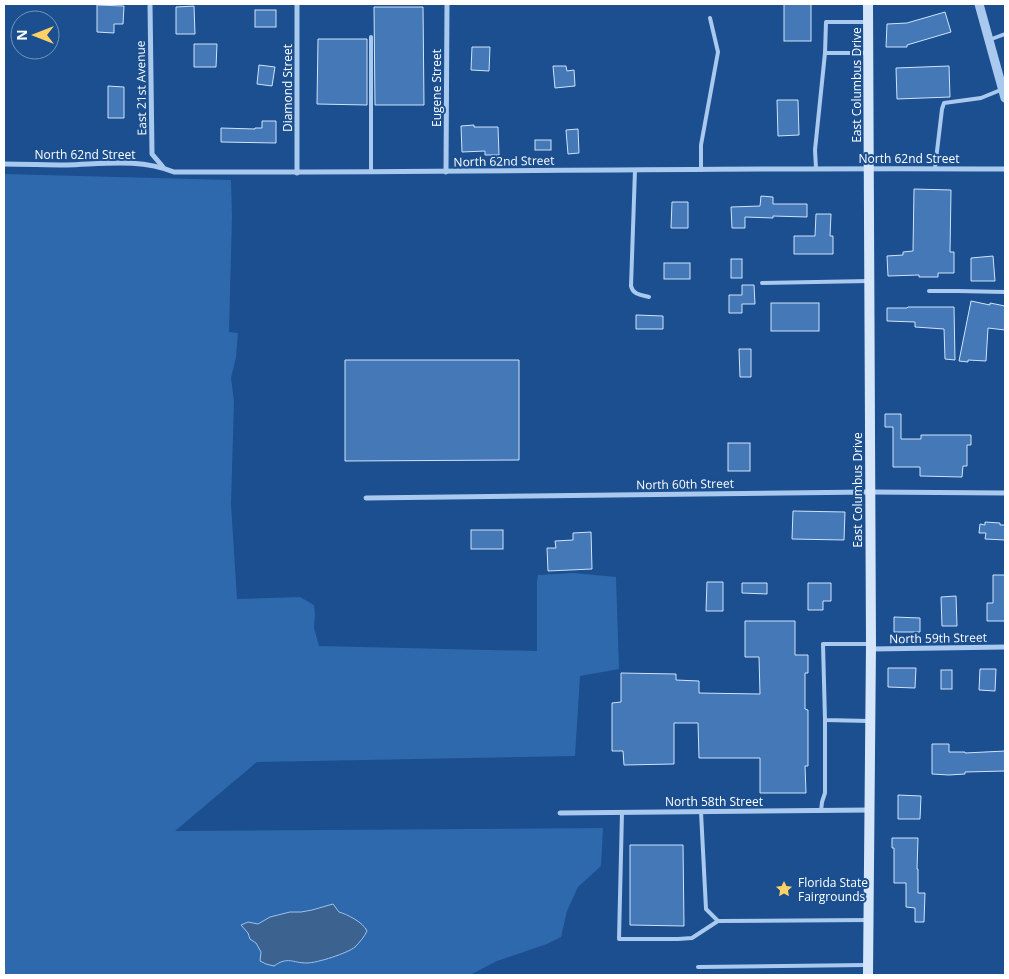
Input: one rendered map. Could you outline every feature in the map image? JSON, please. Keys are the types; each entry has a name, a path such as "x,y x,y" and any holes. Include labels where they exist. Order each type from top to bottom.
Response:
{"main road":[{"name":"East Columbus Drive","path":"868,4 871,646 868,970"}],"street":[{"name":"East 21st Avenue","path":"150,4 152,154 163,168"},
{"name":"Diamond Street","path":"297,4 297,172"},
{"name":"Eugene Street","path":"446,172 447,4"},
{"path":"979,4 1004,93"},
{"name":"North 62nd Street","path":"4,164 66,165 128,162 163,168 174,172 446,172 816,168 1005,169"},
{"name":"North 60th Street","path":"366,498 869,492 1005,493"},
{"name":"North 59th Street","path":"871,646 1005,647"},
{"name":"North 58th Street","path":"560,813 869,810"}],"lane":[{"path":"701,170 701,145 718,52 710,18"},
{"path":"816,168 815,150 825,53 826,22 868,22"},
{"path":"989,40 1005,34"},
{"path":"370,172 371,37"},
{"path":"825,53 868,53"},
{"path":"935,168 944,103 1004,93"},
{"path":"635,170 631,286 635,293 649,297"},
{"path":"762,283 869,280"},
{"path":"929,291 1005,292"},
{"path":"821,810 825,793 824,644 871,646"},
{"path":"825,720 870,721"},
{"path":"622,812 619,939 692,938 718,921 868,920"},
{"path":"702,812 706,909 718,921"},
{"path":"698,967 868,970"}],"shaded area":[{"path":"4,174 231,180 229,332 238,333 236,357 231,378 234,401 231,504 237,599 300,597 314,605 314,628 319,646 537,651 538,575 573,573 616,577 619,669 580,676 575,756 257,762 175,831 603,828 601,866 578,887 567,911 561,937 547,944 497,961 470,975 4,975","holes":["325,906 346,914 366,927 364,935 356,946 344,952 304,961 280,962 261,952 256,943 250,939 248,933 248,922 258,924 270,917 290,912 302,912"]},
{"path":"333,904 339,912 359,922 367,931 355,947 339,955 318,961 307,963 283,961 274,966 266,964 260,961 261,952 241,925 248,922 258,924 270,917 290,912 312,910"}],"building":[{"path":"784,4 811,4 811,41 784,41"},
{"path":"97,5 124,6 123,24 114,24 114,33 97,32"},
{"path":"194,6 195,34 176,34 176,7"},
{"path":"374,7 423,7 424,105 375,105"},
{"path":"255,10 276,10 276,27 255,27"},
{"path":"945,12 951,32 907,45 907,47 886,47 887,24 907,23"},
{"path":"318,39 367,39 367,105 317,104"},
{"path":"194,44 217,44 216,67 194,67"},
{"path":"472,47 490,47 489,71 471,70"},
{"path":"259,65 275,67 272,86 257,84"},
{"path":"553,66 566,66 567,71 574,70 575,86 555,88"},
{"path":"949,66 950,97 897,99 896,68"},
{"path":"108,86 124,87 124,118 108,118"},
{"path":"777,100 798,100 799,135 778,136"},
{"path":"262,121 276,121 276,143 221,142 221,128 262,128"},
{"path":"474,125 474,127 498,127 499,155 485,155 485,151 462,152 461,126"},
{"path":"578,129 579,153 568,154 566,130"},
{"path":"535,140 551,140 551,150 535,150"},
{"path":"914,189 951,190 950,252 954,252 954,273 938,273 938,277 919,277 919,275 888,276 887,256 903,255 903,252 913,251"},
{"path":"761,196 773,197 773,204 807,204 807,217 745,217 745,228 732,228 731,207 760,206"},
{"path":"672,202 688,202 688,228 671,228"},
{"path":"816,214 831,214 830,236 833,236 833,254 794,254 794,236 815,236"},
{"path":"993,256 995,281 971,281 971,258"},
{"path":"731,259 742,259 742,278 731,278"},
{"path":"664,263 690,263 690,279 664,279"},
{"path":"742,285 754,285 755,304 742,304 742,313 729,313 729,295 742,295"},
{"path":"971,301 1005,306 1005,330 988,328 986,361 959,361"},
{"path":"771,303 819,303 819,331 771,331"},
{"path":"954,307 955,360 945,359 944,329 915,327 915,322 887,321 887,308"},
{"path":"636,315 663,316 663,329 636,329"},
{"path":"739,349 751,349 751,377 740,377"},
{"path":"345,360 519,360 519,460 345,461"},
{"path":"885,414 901,414 901,439 921,439 921,435 971,435 971,445 967,445 967,466 963,466 962,477 920,476 920,467 893,467 893,427 885,427"},
{"path":"728,443 750,443 750,471 728,471"},
{"path":"793,511 845,512 844,540 792,539"},
{"path":"985,522 1005,525 1005,540 985,539 986,533 979,533 980,524 985,525"},
{"path":"471,530 503,530 503,549 471,549"},
{"path":"591,532 592,569 548,571 547,548 556,548 555,541 573,540 573,533"},
{"path":"993,575 1005,575 1005,621 987,621 987,603 993,603"},
{"path":"707,582 723,582 723,611 706,611"},
{"path":"742,583 767,583 767,594 742,593"},
{"path":"808,583 831,583 831,601 823,601 823,610 808,610"},
{"path":"956,596 957,626 942,626 941,597"},
{"path":"894,617 920,618 920,632 894,632"},
{"path":"745,621 795,621 795,655 808,655 808,673 805,673 805,709 808,710 808,766 805,766 806,793 760,793 760,758 699,758 698,723 674,723 674,764 624,765 623,751 612,751 612,703 621,702 621,673 676,674 676,680 699,681 699,693 760,694 759,657 745,657"},
{"path":"888,668 916,668 915,688 888,687"},
{"path":"980,669 996,669 995,691 979,690"},
{"path":"941,670 952,670 952,689 941,689"},
{"path":"932,744 949,744 949,752 1005,751 1005,771 965,772 965,774 949,775 932,774"},
{"path":"898,795 921,796 920,819 898,819"},
{"path":"892,838 918,838 918,893 925,893 924,922 915,922 915,908 906,907 906,883 894,883 894,848 892,848"},
{"path":"630,845 683,845 684,926 630,925"}],"place":[{"name":"Florida State Fairgrounds","path":"784,889"}]}
